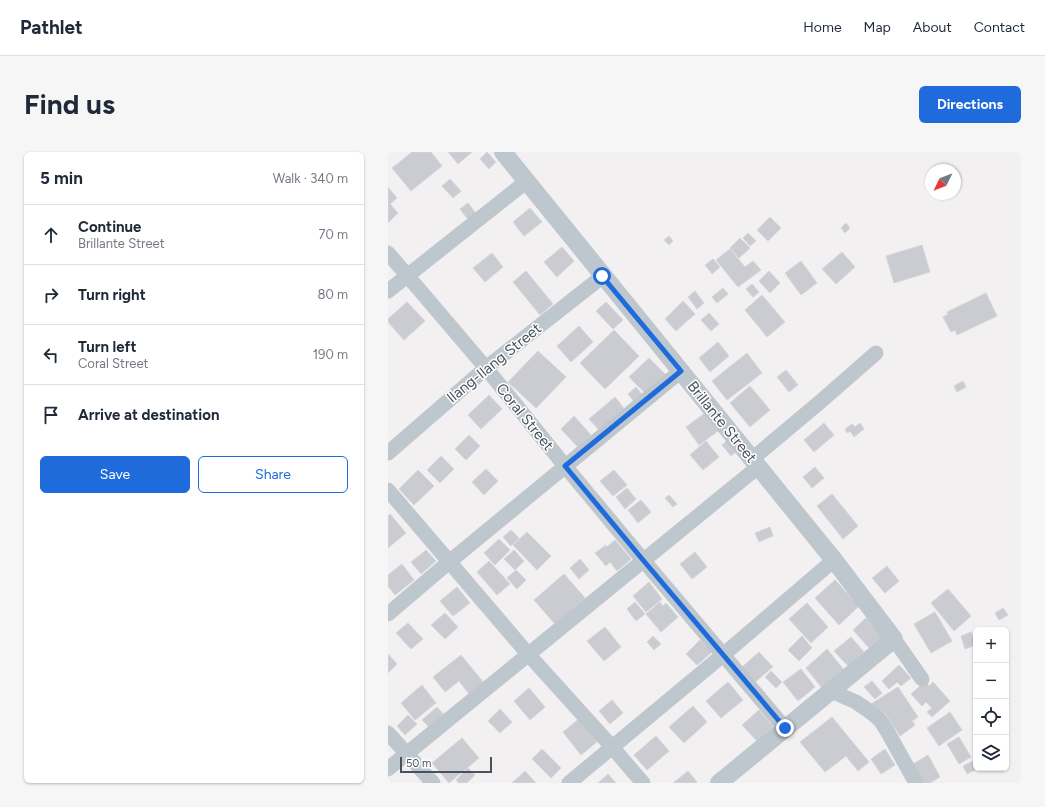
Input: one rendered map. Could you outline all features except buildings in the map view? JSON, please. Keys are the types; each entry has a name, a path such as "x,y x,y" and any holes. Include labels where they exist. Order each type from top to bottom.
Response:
{"street":[{"name":"Brillante Street","path":"503,152 602,276 834,560 894,639"},
{"path":"388,291 526,181"},
{"name":"Coral Street","path":"388,252 486,368 643,560 785,728"},
{"name":"Ilang-Ilang Street","path":"388,453 486,368 602,276"},
{"path":"388,769 643,560 755,463 820,402 876,353"},
{"path":"388,614 681,371"},
{"path":"388,490 528,654 643,783"},
{"path":"569,783 723,655 834,560"},
{"path":"719,783 894,639 922,679"},
{"path":"831,691 856,702 880,720 916,783"},
{"path":"388,733 434,783"}],"route":[{"path":"602,276 681,371 565,466 785,728"}]}
